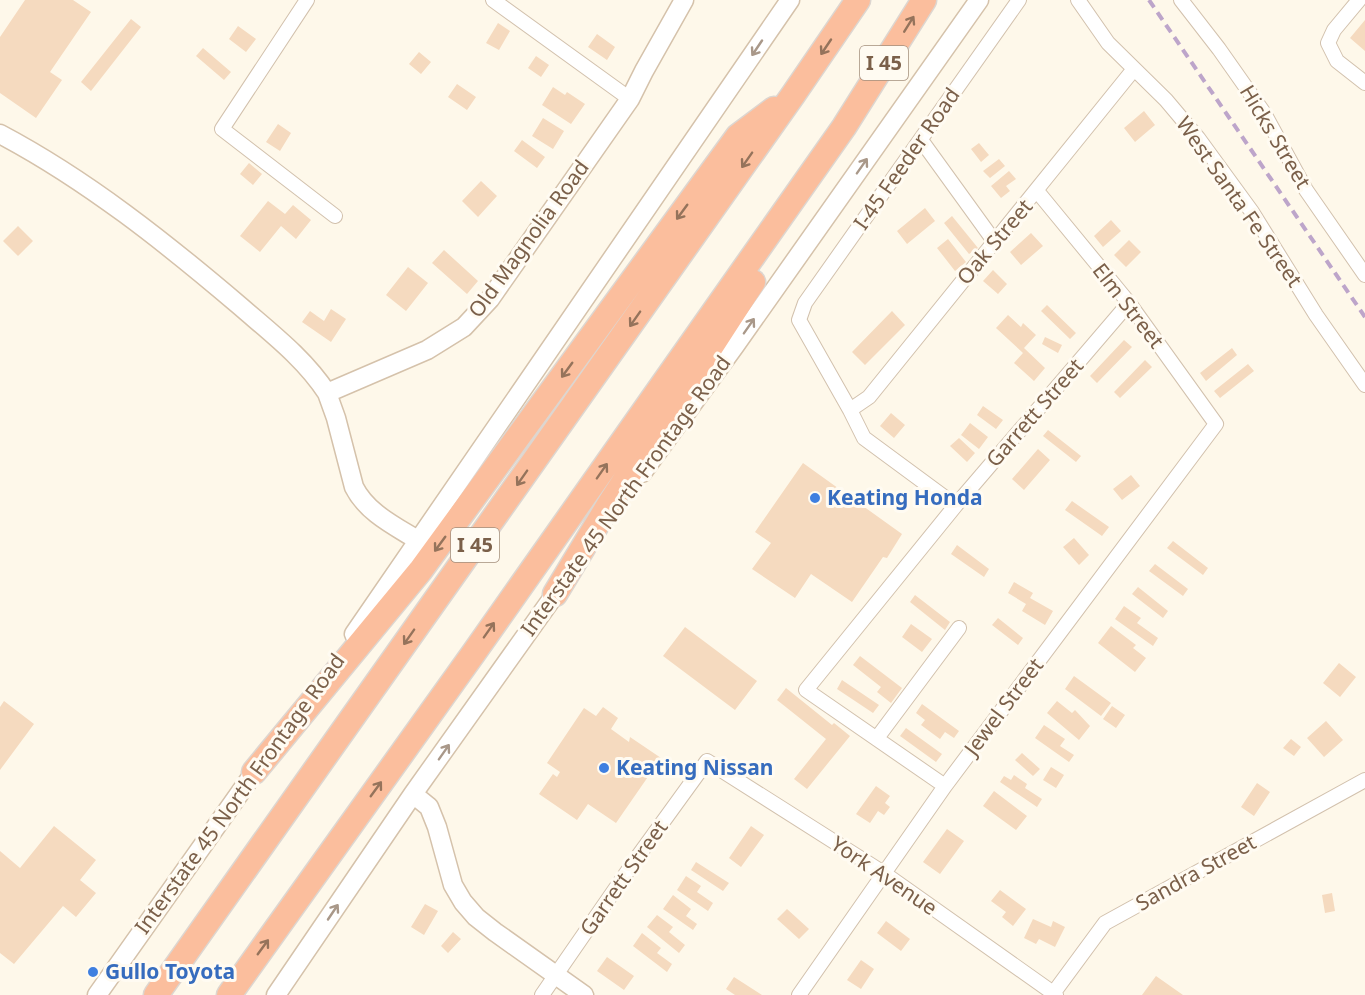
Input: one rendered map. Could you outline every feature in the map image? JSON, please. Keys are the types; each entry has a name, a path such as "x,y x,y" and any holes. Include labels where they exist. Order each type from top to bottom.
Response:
{"highway":[{"name":"I 45","path":"156,995 858,0"},
{"name":"I 45","path":"229,995 844,127 924,0"},
{"path":"254,772 420,571 738,136 793,95"},
{"path":"555,594 610,503 756,278 844,127"}],"main road":[{"name":"Old Magnolia Road","path":"327,393 427,350 464,327 490,299 630,99 684,0"},
{"name":"Interstate 45 North Frontage Road","path":"97,995 254,772 382,596 789,0"},
{"name":"Interstate 45 North Frontage Road","path":"276,995 413,794 555,594 584,558 979,0"},
{"path":"0,134 23,146 114,206 186,260 291,350 314,373 327,393 354,487 359,496 368,508 419,541"},
{"path":"413,794 429,807 453,885 463,902 476,917 495,932 584,995"}],"street":[{"path":"308,0 222,129 336,216"},
{"path":"493,0 630,99"},
{"name":"I-45 Feeder Road","path":"850,410 799,320 805,303 1019,0"},
{"name":"West Santa Fe Street","path":"1078,0 1108,43 1166,100 1198,138 1252,212 1316,315 1365,385"},
{"name":"Hicks Street","path":"1181,0 1264,113 1306,190 1365,275"},
{"path":"1359,0 1334,30 1328,43 1337,61 1365,83"},
{"name":"Oak Street","path":"850,410 869,398 1134,69"},
{"path":"921,140 994,241"},
{"name":"Elm Street","path":"1037,191 1129,303 1216,424"},
{"name":"Garrett Street","path":"877,738 806,690 956,505 1129,303"},
{"path":"850,410 864,438 944,497"},
{"name":"Jewel Street","path":"799,995 945,786 1216,424"},
{"path":"945,786 877,738 959,628"},
{"name":"Garrett Street","path":"542,995 636,859 708,761"},
{"name":"York Avenue","path":"708,761 885,874 1054,994"},
{"name":"Sandra Street","path":"1054,994 1105,923 1365,780"}],"building":[{"path":"25,0 73,0 91,12 50,72 62,80 36,118 0,93 0,37"},
{"path":"131,19 141,27 91,91 81,82"},
{"path":"1365,20 1365,51 1350,38"},
{"path":"498,23 510,31 499,50 486,43"},
{"path":"238,26 256,39 246,52 229,39"},
{"path":"597,34 615,47 607,60 588,47"},
{"path":"203,48 231,72 224,80 196,56"},
{"path":"419,52 431,62 421,74 409,64"},
{"path":"536,56 549,65 541,77 528,68"},
{"path":"457,84 476,97 467,110 448,97"},
{"path":"553,87 565,95 567,92 585,104 571,124 542,105"},
{"path":"1144,111 1155,125 1135,142 1124,128"},
{"path":"543,118 564,131 553,149 532,136"},
{"path":"278,124 291,133 280,151 266,142"},
{"path":"522,140 545,157 537,168 514,151"},
{"path":"979,143 989,155 981,162 971,149"},
{"path":"999,159 1005,166 990,178 983,171"},
{"path":"249,163 262,174 253,185 240,174"},
{"path":"1009,171 1016,179 1006,186 1010,191 1001,198 991,186"},
{"path":"481,181 497,196 478,217 462,201"},
{"path":"268,201 285,214 293,205 311,220 296,239 281,226 260,252 240,236"},
{"path":"925,208 935,221 907,244 897,231"},
{"path":"952,216 978,248 969,254 944,223"},
{"path":"1111,220 1121,231 1103,247 1094,236"},
{"path":"18,226 33,241 18,256 3,241"},
{"path":"1031,233 1043,246 1021,265 1010,252"},
{"path":"948,239 966,262 955,271 937,248"},
{"path":"1129,240 1141,252 1126,267 1114,255"},
{"path":"444,250 478,281 467,294 432,263"},
{"path":"408,267 428,283 406,311 386,295"},
{"path":"993,270 1007,284 998,294 983,281"},
{"path":"1047,305 1076,333 1070,339 1041,311"},
{"path":"331,309 346,319 331,342 302,322 310,311 324,321"},
{"path":"892,311 905,325 865,365 852,352"},
{"path":"1008,315 1021,327 1023,323 1036,335 1024,348 1045,368 1034,381 1014,363 1023,353 996,328"},
{"path":"1045,337 1062,345 1058,353 1042,344"},
{"path":"1124,340 1132,347 1097,383 1090,376"},
{"path":"1232,348 1237,355 1206,381 1200,373"},
{"path":"1145,360 1152,367 1120,398 1114,392"},
{"path":"1248,364 1254,371 1220,398 1214,391"},
{"path":"983,406 1003,420 996,429 977,415"},
{"path":"891,413 905,425 894,438 880,426"},
{"path":"970,423 988,437 979,449 961,435"},
{"path":"1048,430 1081,456 1076,462 1043,436"},
{"path":"959,438 975,453 967,462 950,446"},
{"path":"1038,449 1050,460 1024,490 1012,479"},
{"name":"Keating Honda","path":"803,463 902,534 887,558 883,557 852,602 811,574 795,598 752,569 771,543 755,532"},
{"path":"1131,475 1140,486 1122,500 1113,489"},
{"path":"1072,501 1109,527 1102,536 1065,510"},
{"path":"1074,538 1089,555 1079,565 1063,547"},
{"path":"1173,541 1208,568 1203,575 1167,548"},
{"path":"957,545 989,569 984,577 951,554"},
{"path":"1155,564 1188,589 1183,596 1149,571"},
{"path":"1014,582 1033,593 1030,598 1053,611 1045,625 1022,611 1026,604 1008,593"},
{"path":"1138,587 1168,611 1163,618 1132,594"},
{"path":"915,595 950,622 945,630 910,602"},
{"path":"1124,606 1141,618 1137,623 1158,638 1153,646 1115,619"},
{"path":"998,618 1023,638 1018,645 992,625"},
{"path":"911,624 932,639 922,652 902,637"},
{"path":"1111,626 1136,645 1133,648 1146,658 1135,672 1098,643"},
{"path":"685,627 757,681 735,710 663,656"},
{"path":"860,656 902,688 891,703 877,692 881,687 853,665"},
{"path":"1339,663 1356,677 1340,697 1323,683"},
{"path":"1074,676 1111,703 1101,716 1065,689"},
{"path":"842,680 879,705 873,713 837,689"},
{"path":"786,688 832,725 834,723 850,736 807,789 794,779 826,739 777,700"},
{"path":"4,701 34,724 0,770 0,707"},
{"path":"1057,701 1072,713 1075,710 1090,726 1079,740 1047,713"},
{"path":"922,704 959,731 954,738 945,732 940,739 921,725 925,720 916,713"},
{"path":"1112,706 1125,715 1116,728 1103,719"},
{"name":"Keating Nissan","path":"603,707 618,718 611,729 629,742 630,737 661,758 616,823 588,804 577,820 539,794 553,774 557,777 560,772 547,763 584,708 596,716"},
{"path":"1326,721 1343,740 1324,757 1307,738"},
{"path":"1044,725 1065,739 1060,746 1074,755 1069,762 1035,738"},
{"path":"906,728 942,754 936,762 900,736"},
{"path":"1291,739 1301,747 1294,756 1283,748"},
{"path":"1022,753 1040,769 1033,776 1015,760"},
{"path":"1051,767 1064,775 1056,788 1043,780"},
{"path":"1014,775 1027,784 1025,788 1042,799 1037,807 1000,782 1004,776 1011,780"},
{"path":"1257,783 1270,792 1254,816 1241,807"},
{"path":"876,786 890,796 885,803 890,807 884,815 878,811 870,823 856,814"},
{"path":"994,791 1027,816 1016,830 983,806"},
{"path":"54,826 96,860 80,880 96,893 76,917 63,906 14,964 0,953 0,851 20,868"},
{"path":"751,826 764,835 741,867 729,858"},
{"path":"947,829 964,841 940,874 923,862"},
{"path":"696,862 729,883 723,891 691,870"},
{"path":"686,876 701,886 697,892 713,903 708,911 677,890"},
{"path":"1000,890 1026,909 1013,926 1002,917 1006,912 991,901"},
{"path":"1332,893 1335,911 1325,913 1322,895"},
{"path":"673,895 691,909 686,916 697,924 693,930 663,909"},
{"path":"425,904 438,911 424,935 411,927"},
{"path":"787,909 809,929 799,939 777,919"},
{"path":"657,915 673,927 669,932 685,945 679,953 647,927"},
{"path":"1033,919 1051,927 1053,921 1065,927 1055,947 1039,939 1036,944 1024,938"},
{"path":"886,921 910,939 901,951 877,933"},
{"path":"453,932 461,939 448,953 441,946"},
{"path":"642,933 661,948 657,953 672,964 667,972 633,946"},
{"path":"607,957 634,976 624,990 597,971"},
{"path":"861,960 874,969 861,989 847,980"},
{"path":"1156,976 1183,995 1142,995"},
{"path":"734,977 762,995 735,995 726,989"}],"railway":[{"path":"1149,0 1365,317"}],"place":[{"name":"Keating Honda","path":"815,498"},
{"name":"Keating Nissan","path":"604,768"},
{"name":"Gullo Toyota","path":"93,972"}]}
